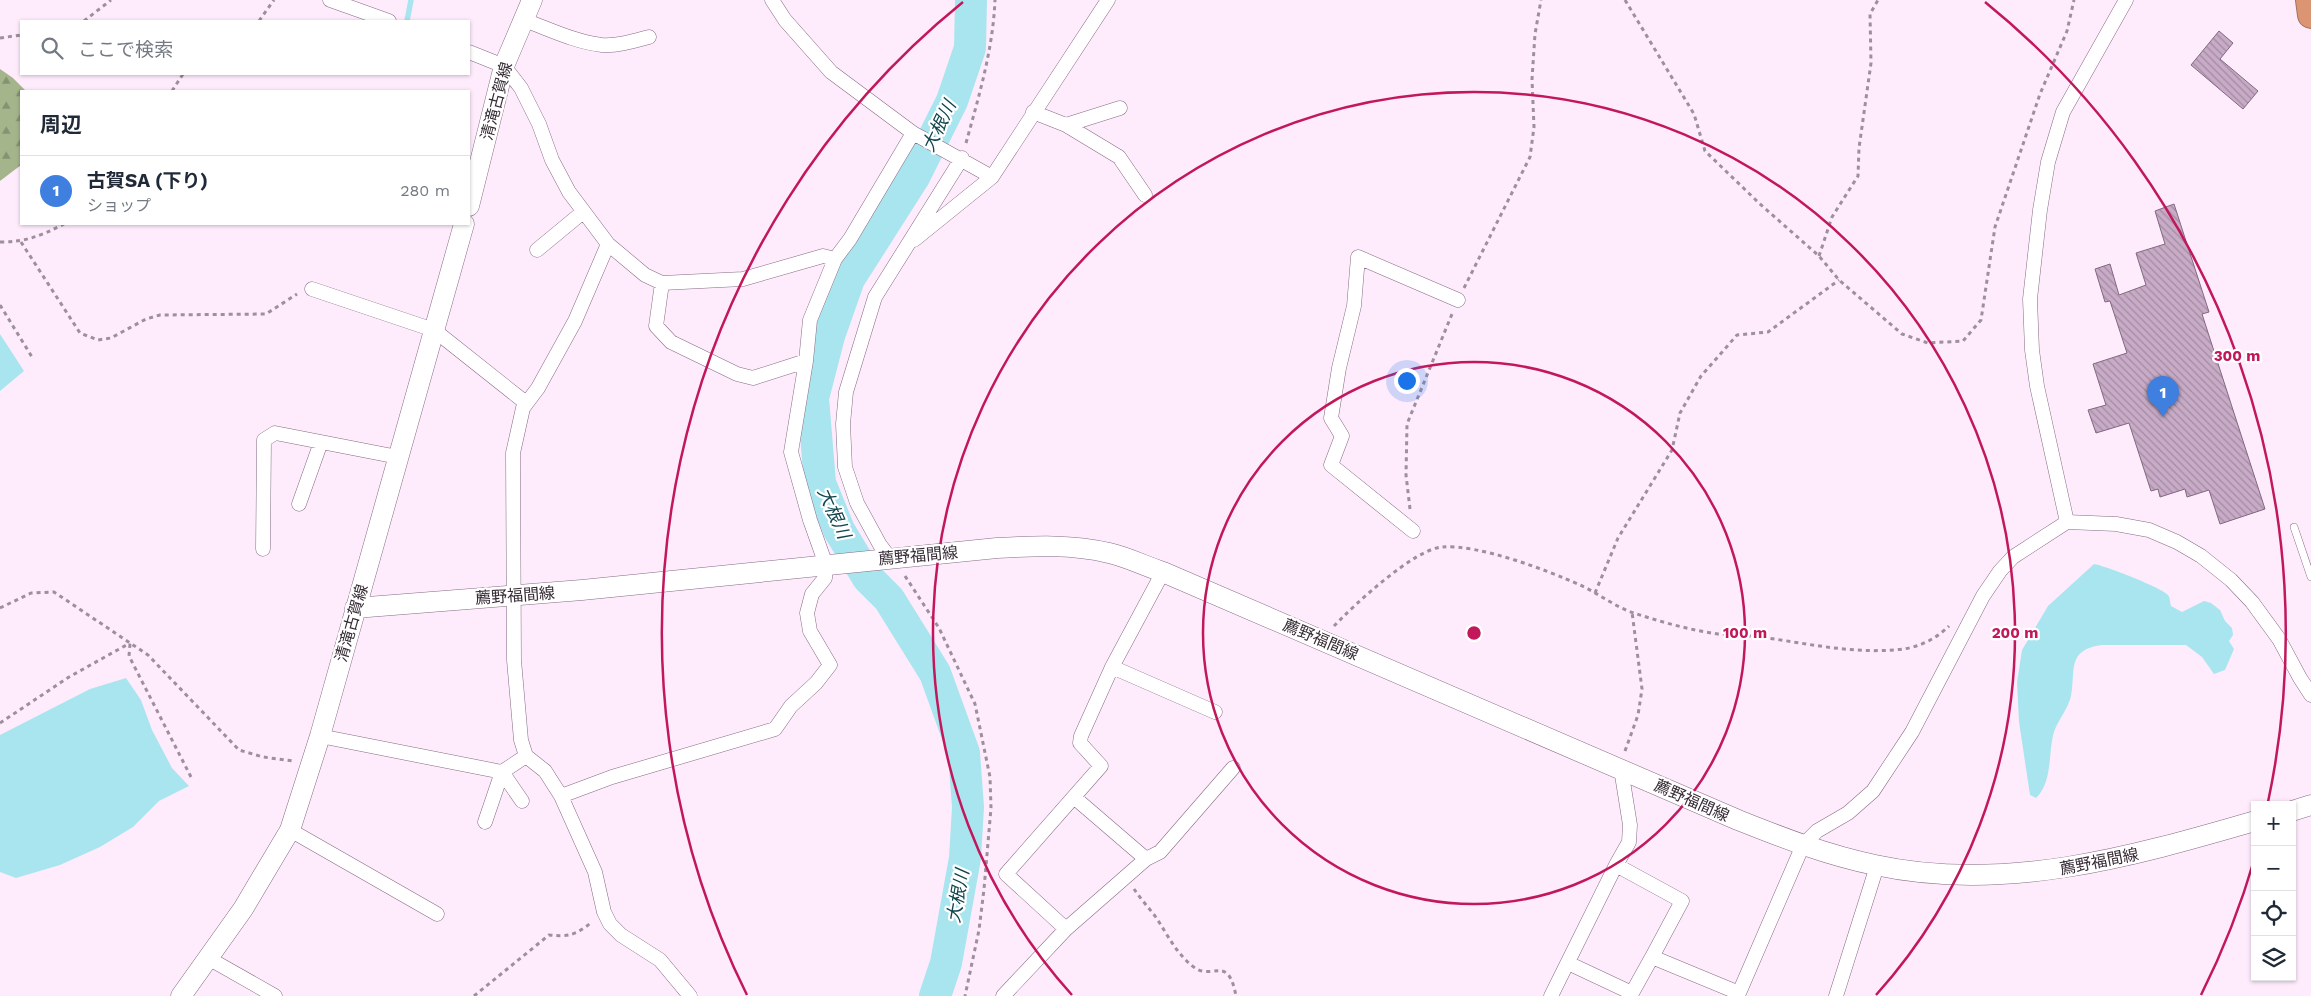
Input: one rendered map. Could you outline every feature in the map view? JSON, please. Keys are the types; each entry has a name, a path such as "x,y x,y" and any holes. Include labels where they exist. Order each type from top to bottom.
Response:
{"highway":[{"path":"2309,0 2310,15"}],"main road":[{"name":"清滝古賀線","path":"470,202 504,66 532,0"},
{"name":"清滝古賀線","path":"181,996 243,909 290,830 320,736 464,225"},
{"name":"薦野福間線","path":"355,608 582,590 890,558 1037,546 1074,548 1109,553 1163,572 1738,820 1803,845 1876,866 1935,874 2007,874 2058,870 2172,845 2251,823"},
{"path":"2296,810 2311,805"}],"street":[{"path":"330,0 386,20"},
{"path":"772,0 785,20 831,72 913,132 962,158 992,177"},
{"path":"903,249 992,177 1108,0"},
{"path":"2067,522 2037,386 2032,350 2030,299 2040,210 2048,162 2063,112 2126,0"},
{"path":"524,20 576,39 604,45 622,44 649,37"},
{"path":"470,52 504,66 522,88 539,124 552,160 583,212 608,244 640,271 662,284 743,280 822,256 835,259"},
{"path":"1066,125 1120,108"},
{"path":"1033,112 1066,125 1119,157 1146,195"},
{"path":"561,796 612,777 775,729 791,706 816,683 830,665 810,631 807,613 812,594 834,564 810,520 791,452 806,361 810,320 835,259 850,238 913,132"},
{"path":"890,558 880,545 856,503 845,467 842,424 846,392 852,366 875,297 903,249 962,158"},
{"path":"537,250 583,212"},
{"path":"608,244 575,320 538,388 522,408 513,453 514,660 521,740 526,756 545,771 561,796 595,872 604,912 610,924 622,935 660,960 690,996"},
{"path":"1413,531 1331,464 1342,436 1331,418 1354,306 1358,257 1458,300"},
{"path":"662,284 656,326 670,342 737,374 753,378 806,361"},
{"path":"312,290 434,330 526,404"},
{"path":"263,549 264,440 275,433 398,458"},
{"path":"299,504 322,442"},
{"path":"1652,957 1739,992 1803,845 1817,831 1848,813 1873,791 1912,732 1984,596 2000,571 2013,557 2067,522 2116,524 2149,530 2177,542 2201,556 2231,580 2252,602 2279,639 2311,694"},
{"path":"1066,928 1006,874 1075,798 1101,766 1080,743 1081,736 1112,668 1163,572"},
{"path":"1112,668 1215,712"},
{"path":"320,736 502,772 522,801"},
{"path":"485,822 502,772 526,756"},
{"path":"1003,996 1066,928 1125,876 1160,852 1233,768"},
{"path":"1551,996 1629,842 1630,834 1621,769"},
{"path":"1075,798 1146,860"},
{"path":"290,830 438,914"},
{"path":"1568,963 1632,993 1682,901 1616,865"},
{"path":"1836,996 1876,866"},
{"path":"208,958 275,996"}],"lane":[{"path":"2294,527 2311,577"}],"path":[{"path":"85,20 111,0"},
{"path":"260,20 274,0"},
{"path":"962,158 980,95 994,26 995,0"},
{"path":"1413,531 1406,476 1407,424 1458,300 1530,157 1534,128 1532,79 1534,34 1542,0"},
{"path":"1625,0 1694,114 1705,151 1760,204 1819,256 1839,280 1902,334 1928,343 1963,341 1981,320 1995,227 2040,94 2067,31 2074,0"},
{"path":"1819,256 1832,217 1858,176 1858,148 1871,63 1870,14 1878,0"},
{"path":"0,38 20,36"},
{"path":"173,90 181,75"},
{"path":"0,242 21,242 47,233 62,225"},
{"path":"21,242 80,333 98,340 111,338 146,319 160,315 266,314 294,295 312,290"},
{"path":"1595,593 1618,538 1672,450 1680,414 1701,376 1737,335 1768,332 1839,280"},
{"path":"0,305 32,357"},
{"path":"1321,639 1356,603 1416,555 1442,547 1476,550 1524,564 1581,585 1632,612 1684,628 1716,634 1844,649 1902,649 1916,646 1942,633 1954,620"},
{"path":"890,558 918,594 958,666 975,704 990,777 989,844 984,889 979,930 965,996"},
{"path":"0,608 30,593 54,592 148,655 238,750 263,757 311,763"},
{"path":"1621,769 1625,750 1638,715 1642,689 1632,612"},
{"path":"0,723 69,678 130,643"},
{"path":"130,643 129,656 190,777"},
{"path":"1125,876 1155,916 1179,954 1198,970 1223,971 1233,980 1236,996"},
{"path":"474,996 549,935 564,936 578,933 604,912"}],"green space":[{"path":"0,69 25,90 20,90 20,166 0,181"}],"water":[{"path":"0,334 24,371 0,391"},
{"path":"2094,564 2156,587 2169,596 2171,606 2182,612 2204,601 2211,603 2220,610 2225,621 2232,628 2233,635 2229,641 2234,649 2225,670 2214,674 2202,657 2186,645 2102,645 2083,651 2075,663 2070,701 2054,732 2048,775 2045,784 2036,798 2030,795 2019,722 2017,682 2022,650 2048,606"},
{"path":"126,678 141,700 152,730 172,768 189,786 159,801 133,827 100,847 60,865 16,878 0,872 0,735 90,689"}],"building":[{"path":"2219,31 2233,43 2220,59 2258,91 2243,109 2191,65"},
{"path":"2174,204 2209,312 2202,314 2265,509 2220,524 2209,490 2187,497 2185,489 2160,497 2158,489 2151,491 2129,423 2096,433 2088,410 2106,405 2093,364 2127,353 2110,301 2105,302 2095,269 2110,264 2119,295 2146,285 2136,253 2165,244 2155,211"}],"waterway":[{"path":"407,20 411,0"},
{"name":"大根川","path":"935,996 946,963 965,858 968,807 964,753 935,673 889,599 868,578 839,530 820,483 813,398 829,336 849,279 914,177 952,101 970,48 971,0"}],"place":[{"name":"古賀SA (下り)","path":"2163,417"}]}
